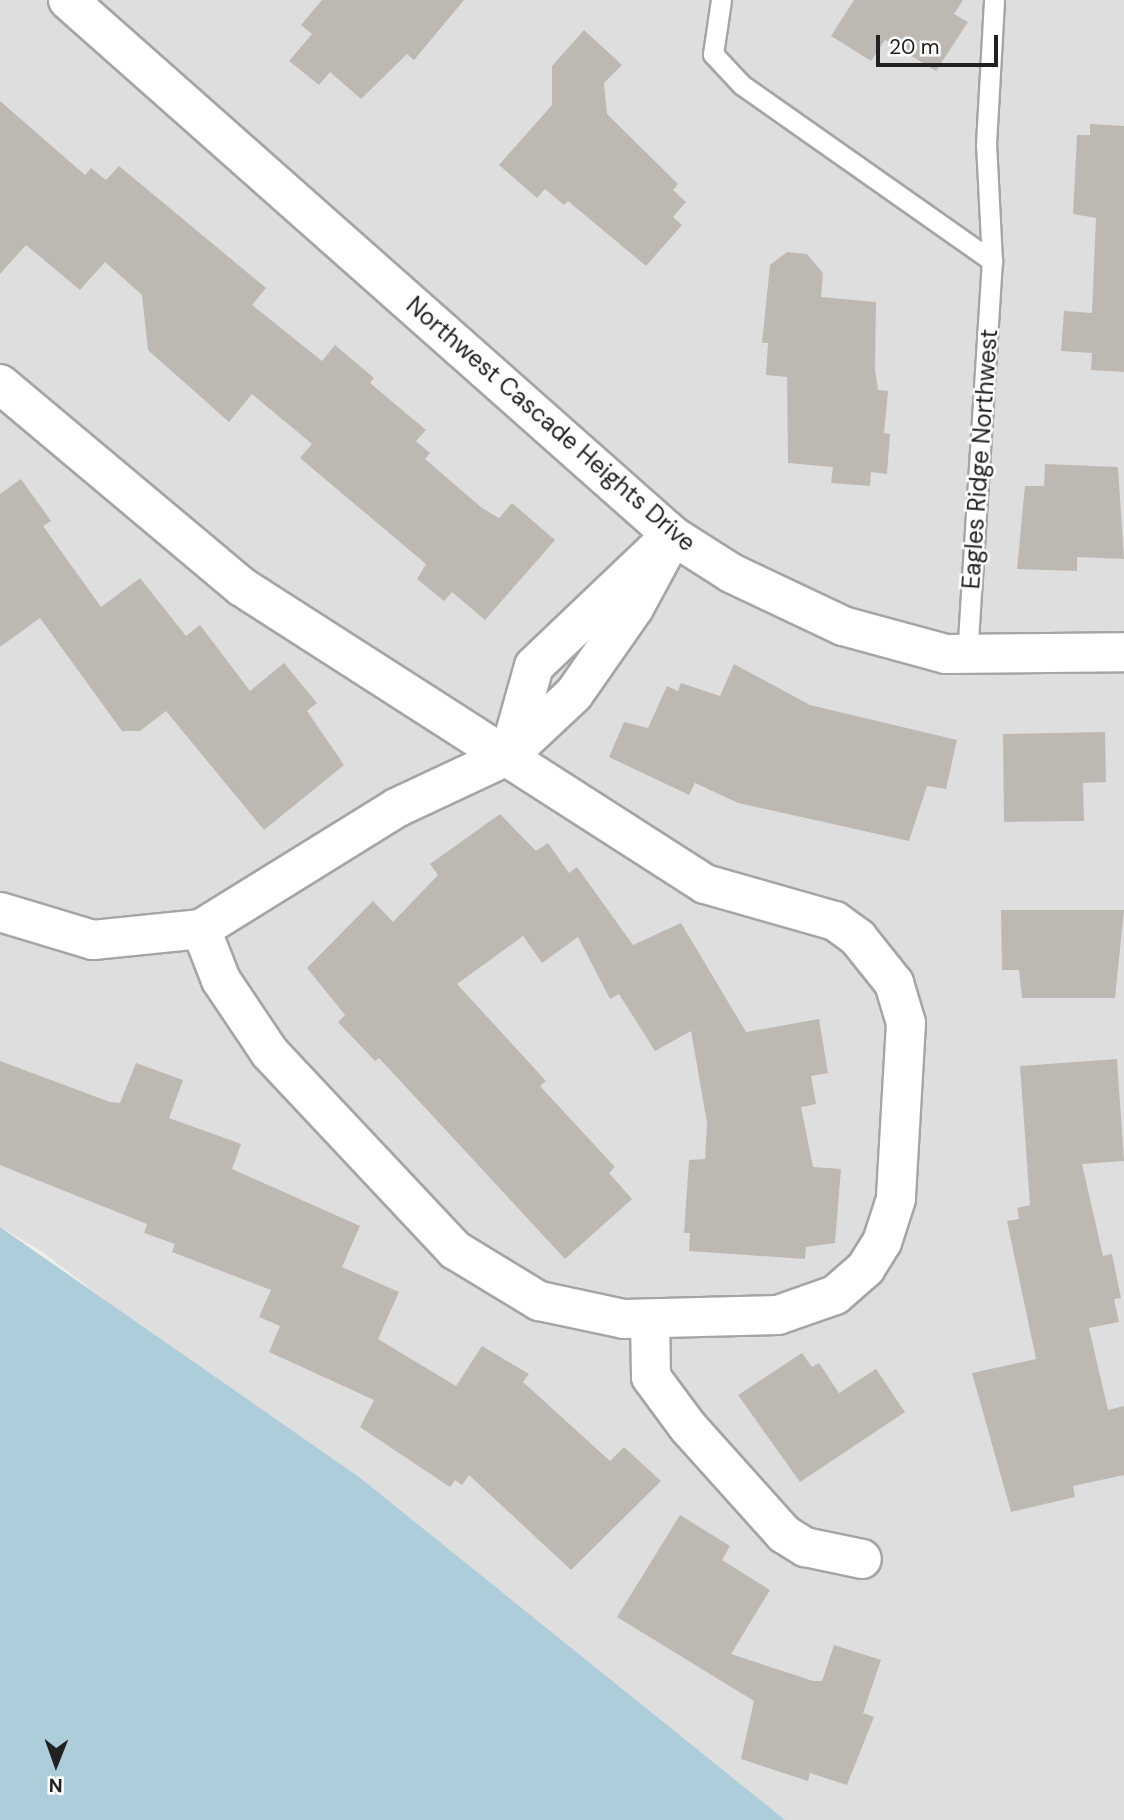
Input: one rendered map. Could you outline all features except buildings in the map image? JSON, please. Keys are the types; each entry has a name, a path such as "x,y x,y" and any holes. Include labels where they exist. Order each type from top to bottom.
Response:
{"street":[{"name":"Northwest Cascade Heights Drive","path":"68,0 673,536 777,600 894,642 967,657 1124,652"},
{"path":"0,384 242,587 509,755 705,884 835,921 878,959 906,1023 896,1199 866,1268 835,1295 778,1315 650,1319 583,1313 539,1301 455,1250 270,1053 221,980 201,929"},
{"path":"0,912 93,940 201,929 396,808 509,755 574,694 634,608 673,536"},
{"path":"650,1319 651,1377 688,1427 784,1534 805,1547 862,1559"}],"lane":[{"path":"721,0 715,11 713,54 742,85 992,261"},
{"name":"Eagles Ridge Northwest","path":"967,657 992,261 986,144 995,0"}],"shaded area":[{"path":"0,0 1124,0 1124,1820 785,1820 41,1251 0,1227"}],"water":[{"path":"0,1227 359,1477 785,1820 0,1820"}]}
